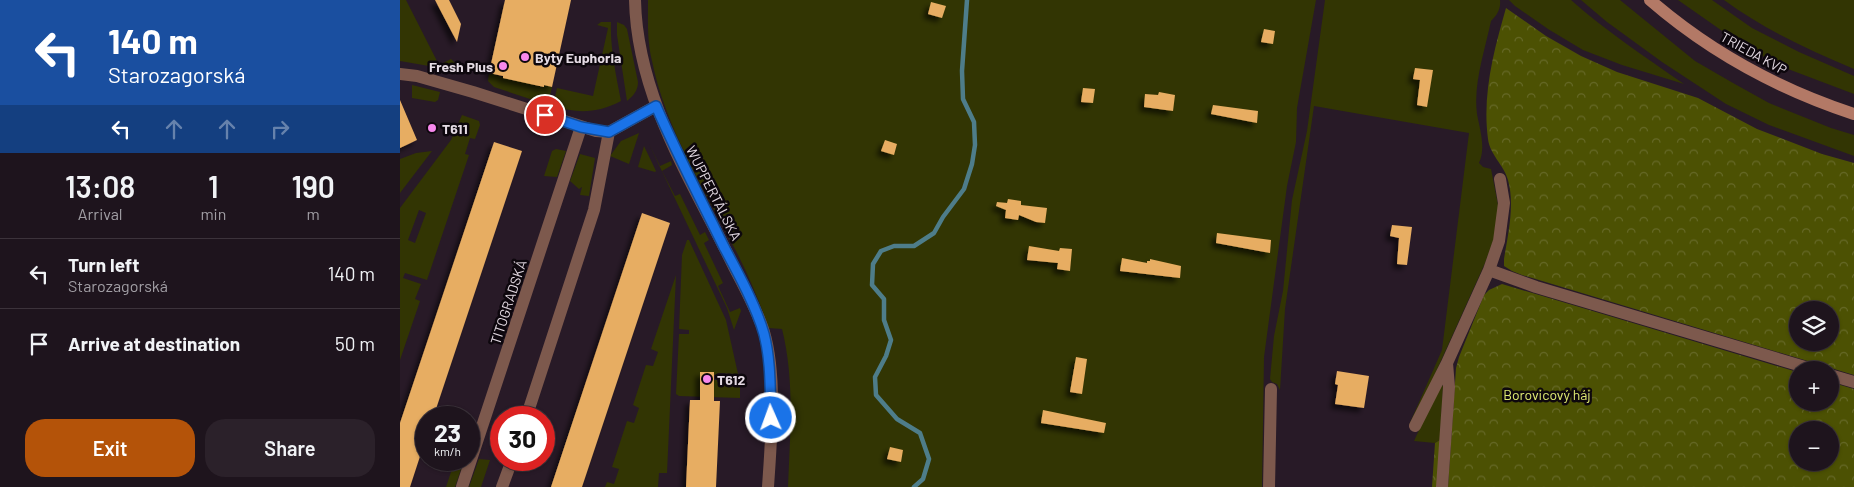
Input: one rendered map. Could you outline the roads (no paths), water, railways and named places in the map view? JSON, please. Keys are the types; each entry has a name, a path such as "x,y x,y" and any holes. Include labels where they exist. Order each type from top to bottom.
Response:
{"street":[{"name":"WUPPERTÁLSKA","path":"635,0 639,46 656,106 744,286 764,333 770,378 771,418 768,487"},
{"name":"TRIEDA KVP","path":"1650,0 1687,29 1744,67 1801,95 1854,114"},
{"path":"400,74 417,76 464,89 581,127 609,132 656,106"},
{"name":"TITOGRADSKÁ","path":"462,487 581,127"},
{"path":"530,406 594,210 609,132"},
{"path":"1415,426 1447,363 1489,270 1502,231 1504,203 1500,180"},
{"path":"1489,270 1536,287 1789,362"},
{"path":"1442,487 1449,387 1447,363"},
{"path":"1839,377 1854,382"},
{"path":"1270,487 1271,389"},
{"path":"502,487 508,471"}],"waterway":[{"path":"914,487 923,479 929,459 920,433 897,419 876,395 875,377 886,356 891,340 884,320 884,299 872,285 873,264 881,251 894,246 914,246 934,233 943,217 964,189 972,164 975,145 974,122 963,99 962,71 967,0"}],"place":[{"name":"Byty Euphoria","path":"525,57"},
{"name":"Fresh Plus","path":"503,66"},
{"name":"T611","path":"432,128"},
{"name":"T612","path":"707,379"}],"park label":[{"name":"Borovicový háj","path":"1547,394"}]}
